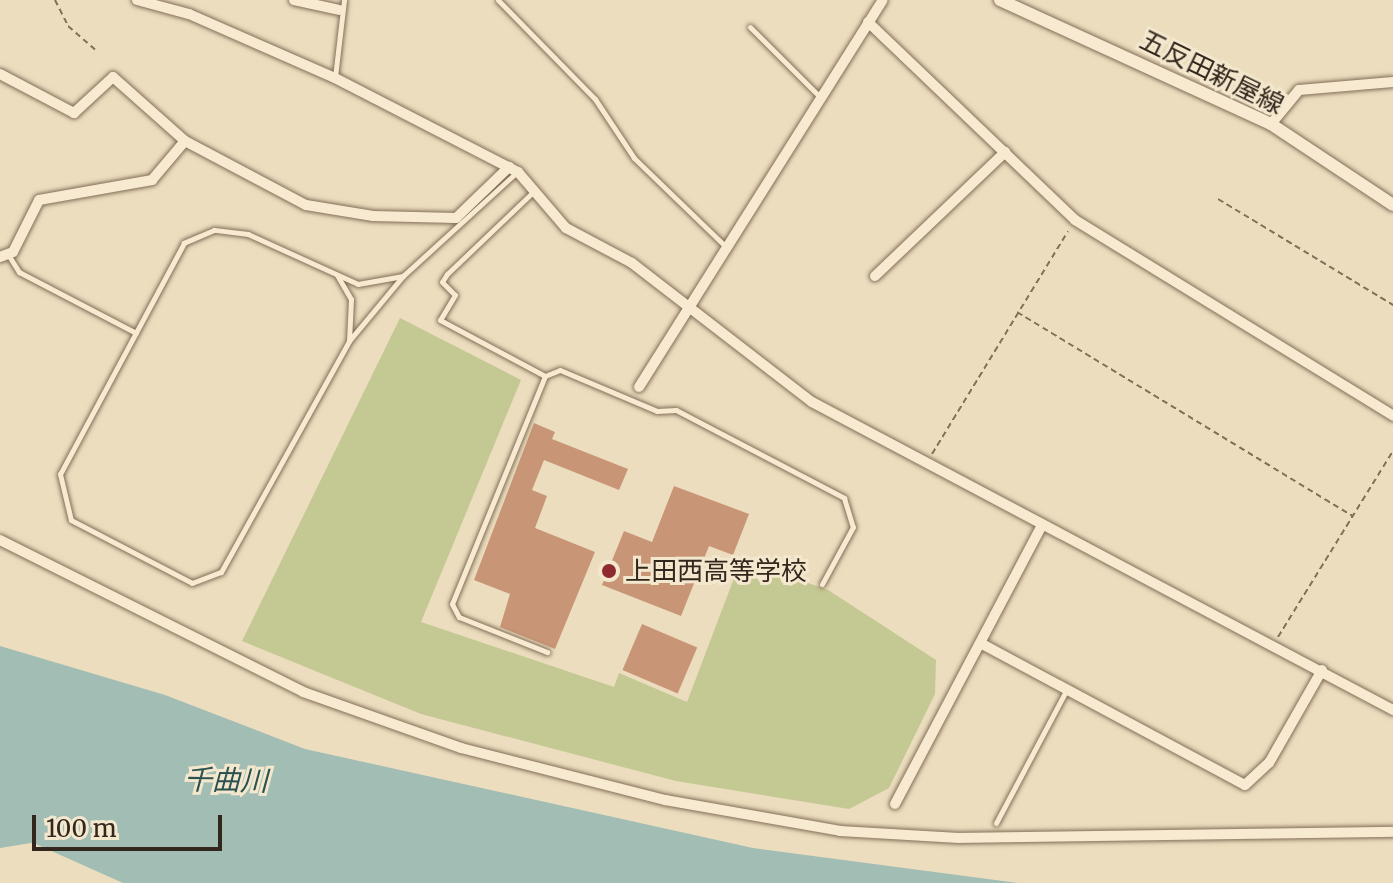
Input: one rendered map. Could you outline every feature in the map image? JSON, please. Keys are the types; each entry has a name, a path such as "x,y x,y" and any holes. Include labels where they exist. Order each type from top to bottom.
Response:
{"street":[{"path":"137,0 189,14 335,78 513,169 536,189 566,228 632,263 812,402 1393,710"},
{"path":"294,0 342,5"},
{"path":"639,387 819,96 883,0"},
{"name":"五反田新屋線","path":"1000,0 1271,124 1393,205"},
{"path":"868,22 1075,220 1393,416"},
{"path":"0,74 74,113 113,77 185,141 306,205 373,216 456,218 513,169"},
{"path":"1271,124 1299,90 1393,82"},
{"path":"5,256 39,200 152,180 185,141"},
{"path":"875,276 1005,152"},
{"path":"895,804 1042,525"},
{"path":"0,540 303,692 461,748 665,800 840,831 959,838 1393,832"},
{"path":"982,644 1245,785 1269,763 1322,670"}],"lane":[{"path":"498,0 595,99 634,158 725,246"},
{"path":"335,78 342,5"},
{"path":"750,27 819,96"},
{"path":"403,276 371,286 336,274 248,234 200,233 184,243 58,488 71,520 192,583 221,572 235,554 349,341 403,276 513,169"},
{"path":"536,189 447,274 442,282 455,295 440,320 545,376"},
{"path":"5,256 19,272 136,333"},
{"path":"336,274 351,299 349,341"},
{"path":"547,652 459,617 452,604 545,376 560,370 631,401 676,410 844,498 853,527 822,584"},
{"path":"631,401 639,387"},
{"path":"996,823 1067,688"}],"path":[{"path":"55,0 68,26 98,52"},
{"path":"1218,199 1393,305"},
{"path":"927,462 1075,220"},
{"path":"1017,312 1353,516"},
{"path":"1273,645 1393,451"}],"green space":[{"path":"400,318 521,380 421,622 614,687 619,673 687,702 736,573 754,564 828,590 936,660 935,694 889,788 849,809 676,781 421,714 242,641"}],"water":[{"path":"0,646 165,695 305,749 753,848 1018,883 123,883 0,828"}],"building":[{"path":"534,423 555,432 552,439 628,469 619,490 544,460 532,490 547,496 535,528 595,552 555,649 500,627 510,594 474,580"},
{"path":"674,486 749,514 733,555 709,546 681,616 602,585 624,531 652,542"},
{"path":"642,624 697,647 678,693 622,670"}],"waterway":[{"name":"千曲川","path":"0,837 42,830"}],"place":[{"name":"上田西高等学校","path":"609,571"}]}
